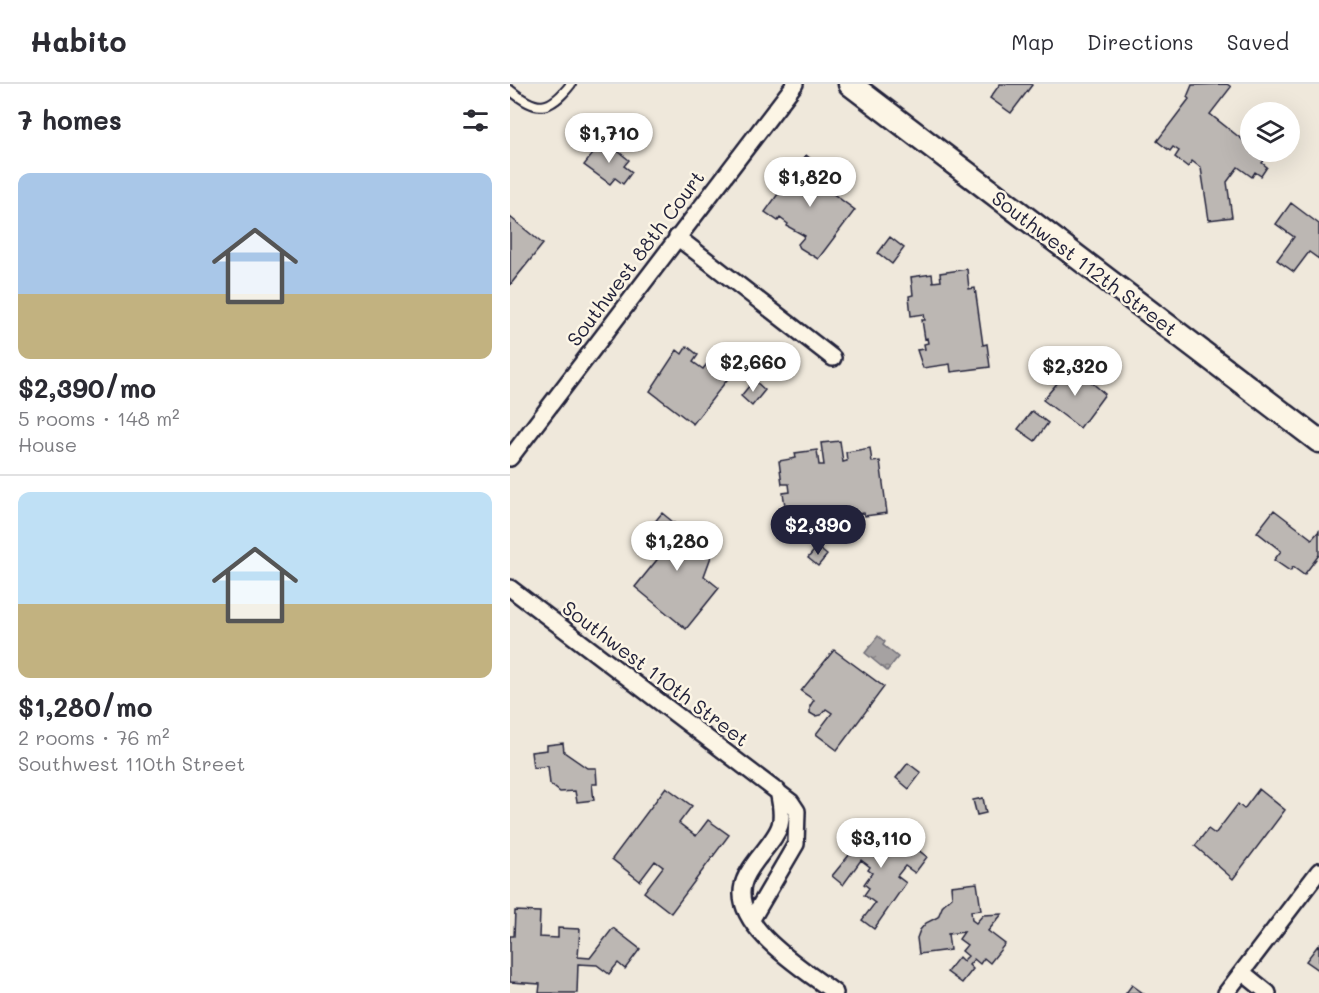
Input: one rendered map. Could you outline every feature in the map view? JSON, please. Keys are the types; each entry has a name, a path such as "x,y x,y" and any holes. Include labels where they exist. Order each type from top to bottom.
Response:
{"main road":[{"name":"Southwest 112th Street","path":"850,84 1319,441"}],"street":[{"name":"Southwest 88th Court","path":"510,458 795,84"},
{"path":"677,237 833,357"},
{"name":"Southwest 110th Street","path":"510,588 791,802 797,811 796,844 752,919"},
{"path":"778,791 783,815 780,828 748,873 743,885 744,904 770,943 835,993"},
{"path":"1226,993 1319,871"},
{"path":"1242,972 1268,993"}],"lane":[{"path":"510,90 532,105 543,106 556,101 571,84"}],"water":[{"path":"878,636 885,642 883,645 898,657 887,671 865,653"}],"building":[{"path":"1000,84 1032,85 1011,113 990,98"},
{"path":"1227,84 1231,87 1210,114 1240,138 1240,162 1263,162 1267,167 1261,176 1255,172 1252,177 1238,167 1227,182 1232,217 1209,220 1201,168 1192,161 1188,167 1175,157 1179,151 1173,147 1170,151 1157,141 1189,99 1187,97 1192,85"},
{"path":"604,140 629,160 624,166 632,172 623,184 615,178 610,184 584,165"},
{"path":"806,155 825,170 816,181 855,210 818,259 800,248 798,244 805,236 787,226 788,224 780,218 778,221 765,212"},
{"path":"1291,203 1319,224 1319,259 1309,252 1294,272 1277,260 1294,237 1276,224"},
{"path":"510,217 543,244 510,285"},
{"path":"890,237 904,248 892,264 878,253"},
{"path":"967,269 969,289 975,288 983,345 987,344 990,367 951,372 950,364 923,368 917,350 925,349 924,344 928,343 927,338 925,339 922,320 925,320 924,314 911,316 909,296 913,295 911,277 932,274 933,282 941,281 940,273"},
{"path":"687,346 698,355 693,362 703,369 716,352 737,367 693,424 650,391 677,350 682,354"},
{"path":"1070,368 1081,373 1105,394 1080,428 1043,400"},
{"path":"754,380 765,390 752,406 741,396"},
{"path":"1032,411 1048,423 1035,441 1018,429"},
{"path":"840,441 843,462 847,461 846,452 870,448 872,462 880,461 887,513 865,516 864,513 814,519 813,514 787,518 783,493 790,492 789,484 782,484 779,461 796,458 795,453 817,450 819,465 824,465 821,443"},
{"path":"1274,510 1312,539 1319,531 1319,555 1304,575 1293,567 1290,571 1274,560 1281,551 1257,532"},
{"path":"662,513 712,554 704,576 719,588 686,629 635,587 660,556 640,540"},
{"path":"817,547 827,555 818,566 808,558"},
{"path":"834,650 884,687 837,750 816,734 832,713 826,709 821,715 815,716 810,713 810,706 814,700 801,691"},
{"path":"563,743 564,752 587,768 596,768 597,784 592,784 594,800 577,802 575,791 560,792 550,784 548,766 533,768 531,752 547,750 547,745"},
{"path":"908,763 921,773 909,789 896,778"},
{"path":"666,787 692,806 679,823 696,836 708,820 729,835 671,913 644,892 663,867 655,861 640,881 612,859"},
{"path":"1259,789 1285,810 1233,879 1195,846 1208,829 1215,834 1238,804 1244,809"},
{"path":"983,798 986,813 977,815 973,800"},
{"path":"861,825 885,843 894,831 927,857 915,873 905,866 897,876 906,883 874,929 862,920 875,903 864,895 869,888 864,884 872,873 868,870 870,867 861,860 843,885 832,876 850,854 856,843 851,839"},
{"path":"977,883 981,910 971,911 972,920 976,923 983,915 1002,914 988,931 1005,944 990,963 984,958 980,964 974,959 969,965 973,969 962,983 947,972 959,957 963,961 968,956 962,951 967,945 959,939 964,932 948,934 950,950 919,954 917,938 920,930 926,923 938,917 943,905 952,897 951,886"},
{"path":"515,911 540,912 539,937 558,938 558,928 580,929 578,957 590,958 613,928 640,949 625,969 618,963 609,974 597,965 578,964 577,993 539,993 540,984 510,982 510,936 514,936"},
{"path":"1319,944 1319,970 1306,961"},
{"path":"1132,985 1143,993 1126,993"}]}
